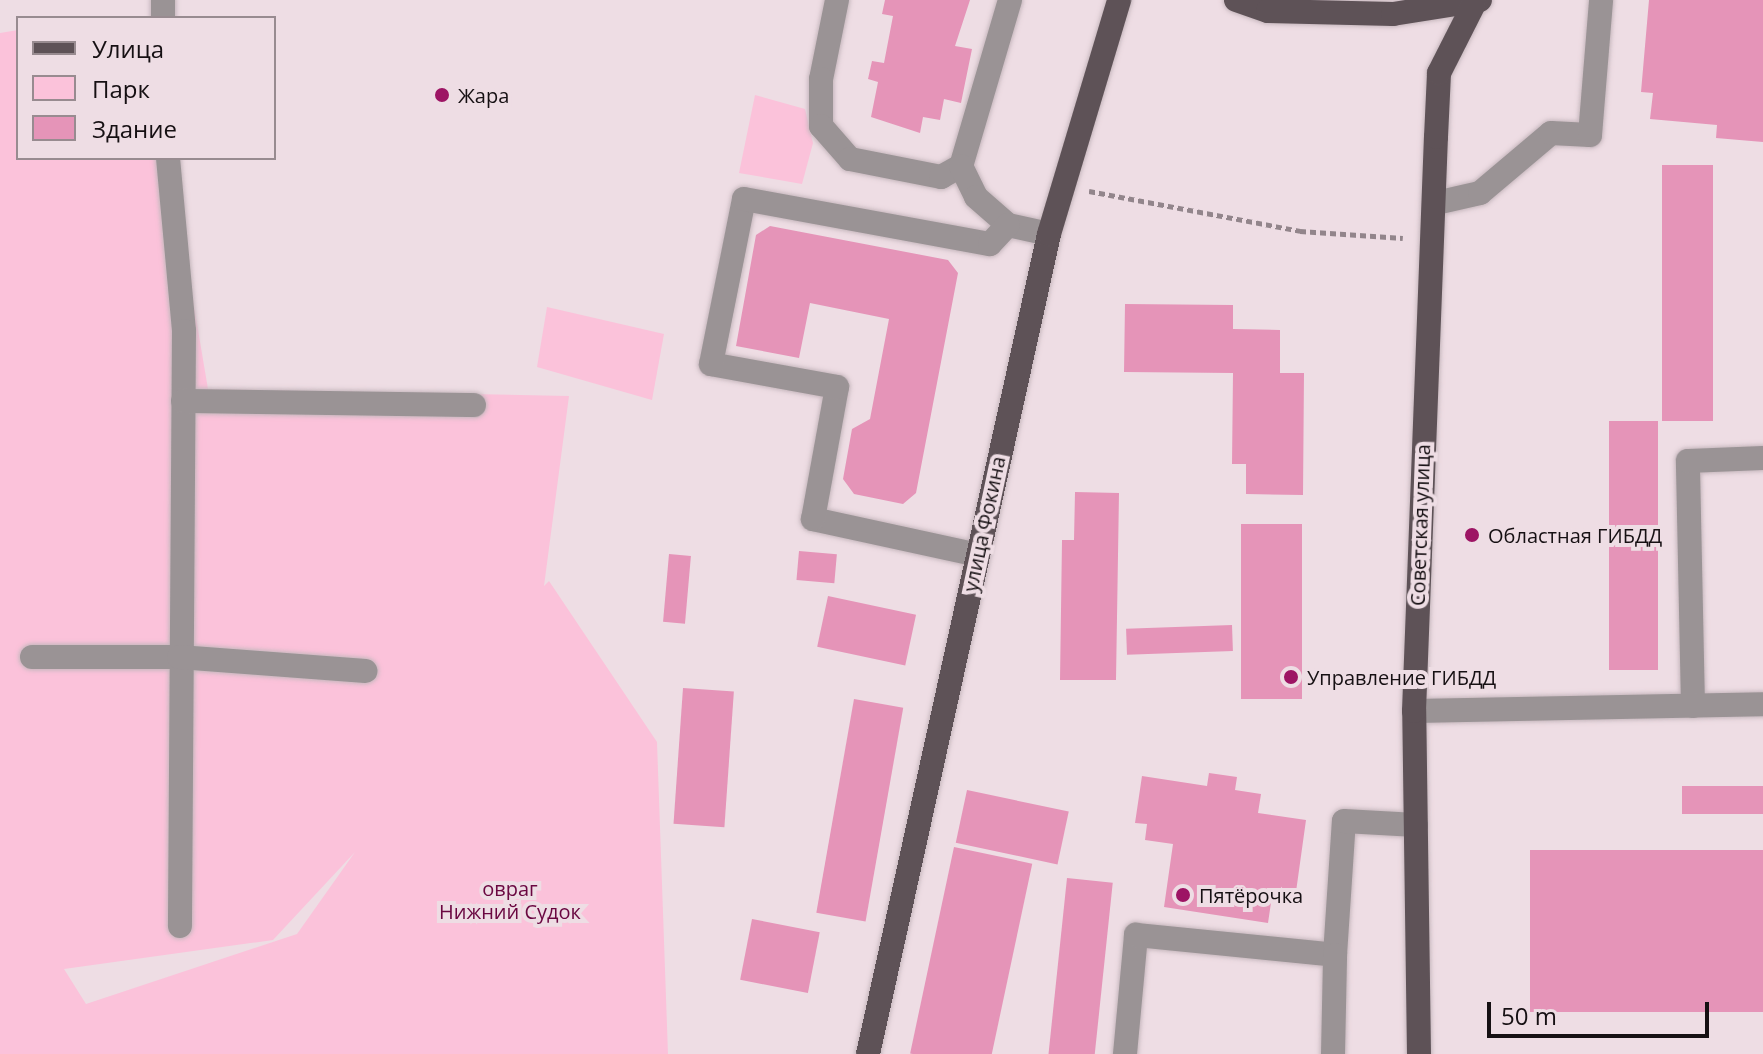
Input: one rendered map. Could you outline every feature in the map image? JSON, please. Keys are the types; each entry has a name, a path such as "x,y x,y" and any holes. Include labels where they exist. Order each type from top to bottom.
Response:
{"main road":[{"name":"улица Фокина","path":"868,1054 1049,234 1119,0"},
{"path":"1236,0 1268,11 1378,13 1477,2"},
{"name":"Советская улица","path":"1419,1054 1414,711 1439,73 1477,2"}],"street":[{"path":"837,0 821,79 821,126 850,159 941,177 961,166"},
{"path":"1010,0 961,166 976,197 1008,225 1049,234"},
{"path":"1436,203 1480,193 1551,133 1590,135 1601,0"},
{"path":"168,160 183,401 179,657 180,926"},
{"path":"978,555 813,519 837,387 711,364 744,199 990,244 1008,225"},
{"path":"183,401 474,405"},
{"path":"1693,706 1688,461 1763,458"},
{"path":"32,657 179,657 365,671"},
{"path":"1414,711 1763,704"},
{"path":"1333,1054 1335,955 1344,821 1416,825"},
{"path":"1125,1054 1136,935 1335,955"}],"path":[{"path":"1088,191 1300,231 1403,238"}],"green space":[{"name":"овраг Нижний Судок","path":"16,30 16,160 169,160 208,389 569,396 544,586 549,581 657,742 668,1054 0,1054 0,33","holes":["355,852 297,934 86,1004 64,969 273,940"]},
{"path":"755,95 805,109 813,143 802,184 739,173"},
{"path":"547,307 664,334 652,400 537,367"}],"building":[{"path":"885,0 970,0 955,46 972,49 961,103 944,99 940,120 923,117 920,133 871,117 878,82 868,79 872,61 884,63 893,16 882,14"},
{"path":"1649,0 1763,0 1763,142 1716,138 1717,125 1650,119 1653,93 1641,92"},
{"path":"1662,165 1713,165 1713,421 1662,421"},
{"path":"770,226 948,260 958,273 916,493 903,504 854,494 843,479 852,429 870,419 889,319 810,303 799,358 736,346 756,235"},
{"path":"1125,304 1233,305 1233,329 1280,330 1280,373 1304,373 1303,495 1246,494 1246,464 1232,464 1233,373 1124,372"},
{"path":"1609,421 1658,421 1658,670 1609,670"},
{"path":"1075,492 1119,493 1116,680 1060,680 1062,540 1074,540"},
{"path":"1241,524 1302,524 1302,699 1241,699"},
{"path":"799,551 837,554 834,583 796,580"},
{"path":"669,554 691,556 685,624 663,622"},
{"path":"828,596 916,615 905,666 817,647"},
{"path":"1232,625 1233,651 1127,655 1126,629"},
{"path":"683,688 734,692 724,827 674,824"},
{"path":"854,699 903,708 866,921 816,913"},
{"path":"1209,773 1237,777 1235,790 1261,794 1258,813 1306,820 1295,899 1272,896 1268,923 1164,907 1173,844 1145,840 1147,824 1135,823 1142,776 1207,786"},
{"path":"1682,786 1763,786 1763,814 1682,814"},
{"path":"967,790 1069,812 1058,864 956,843"},
{"path":"954,847 1032,864 992,1054 910,1053"},
{"path":"1530,850 1763,850 1763,1012 1530,1012"},
{"path":"1067,878 1113,883 1095,1054 1049,1054"},
{"path":"752,919 820,932 808,993 740,980"}],"place":[{"name":"Жара","path":"442,95"},
{"name":"Областная ГИБДД","path":"1472,535"},
{"name":"Управление ГИБДД","path":"1291,677"},
{"name":"Пятёрочка","path":"1183,895"}]}
